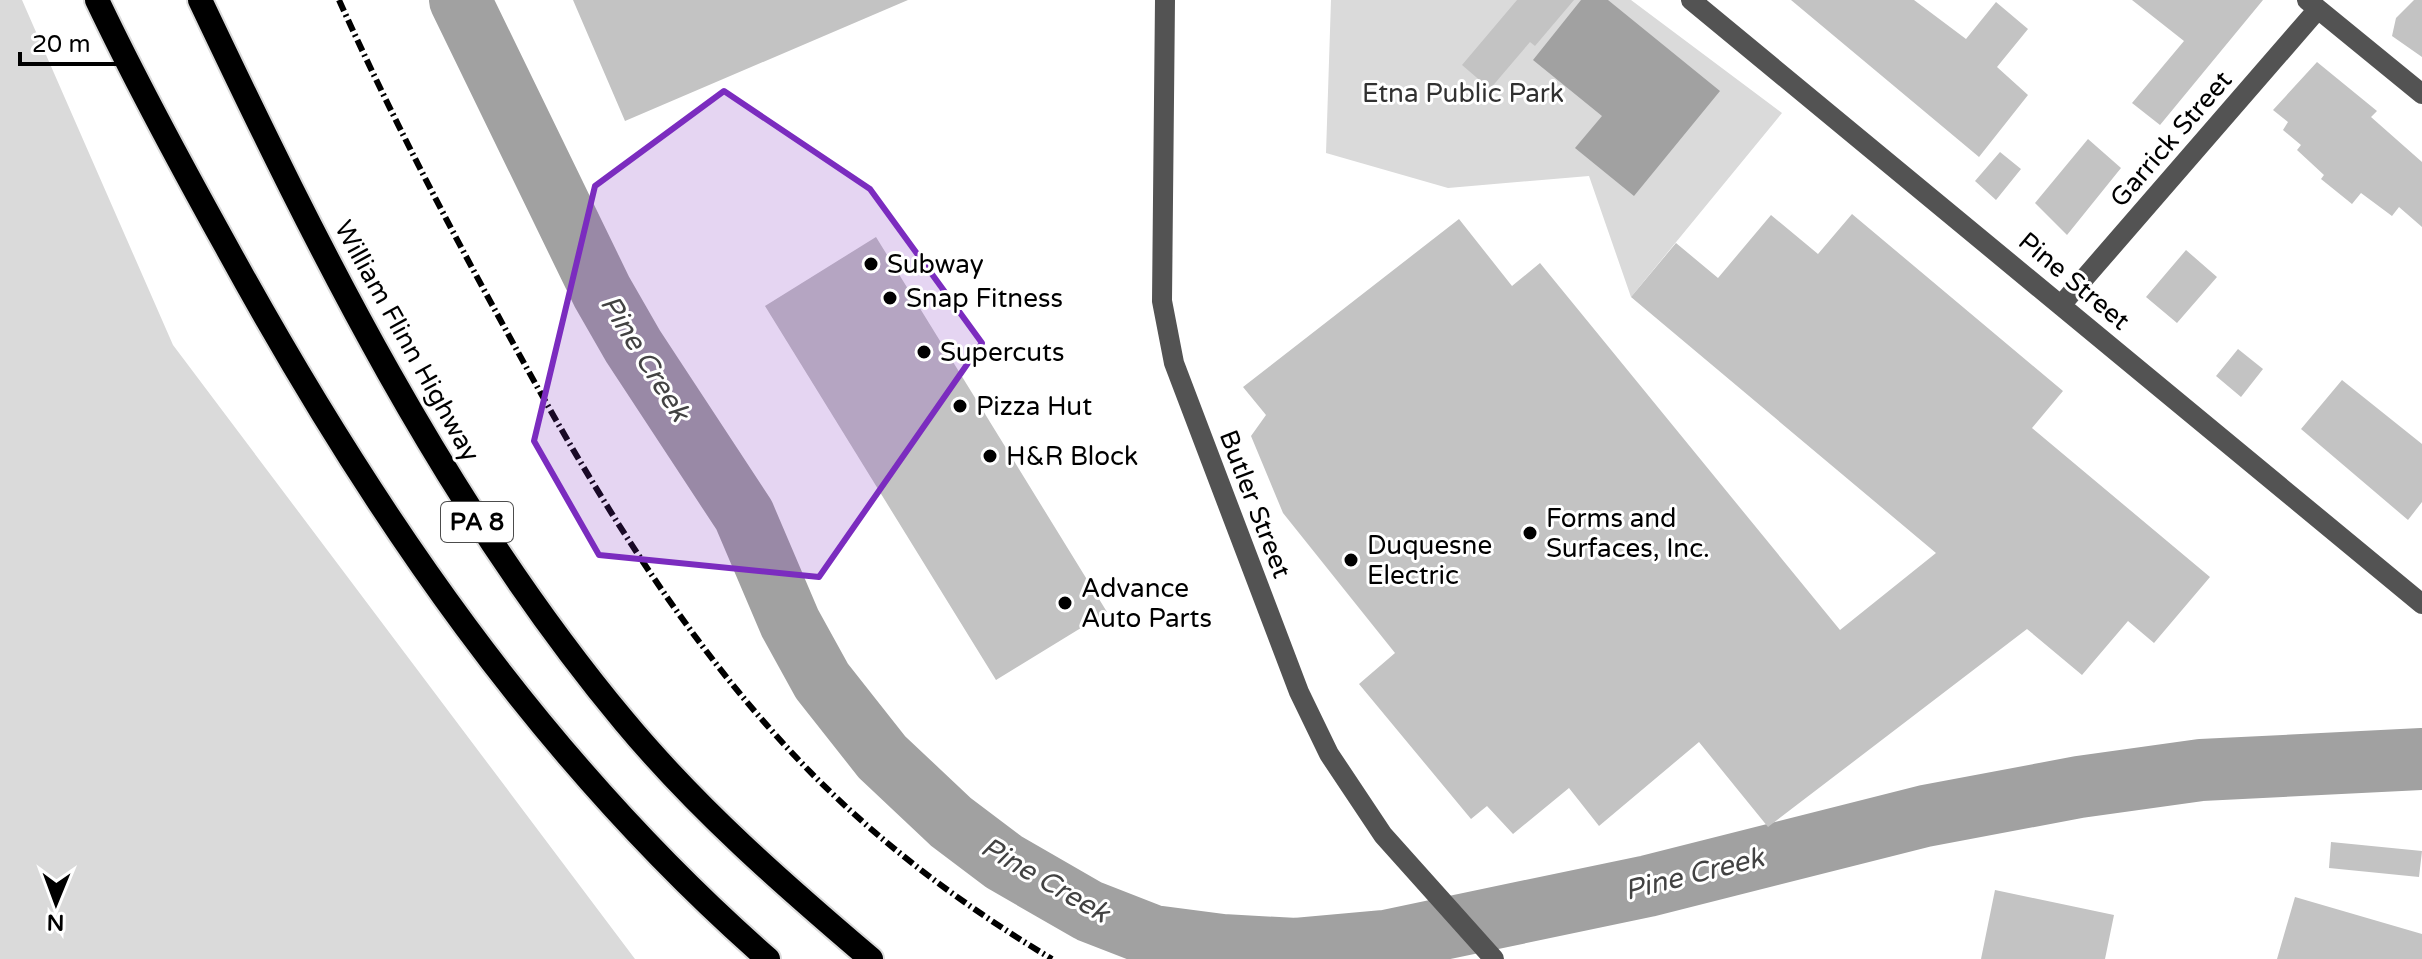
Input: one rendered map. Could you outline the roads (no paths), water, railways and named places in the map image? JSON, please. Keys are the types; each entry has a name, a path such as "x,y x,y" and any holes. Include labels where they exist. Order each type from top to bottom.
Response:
{"highway":[{"name":"PA 8","path":"97,0 177,158 267,320 352,463 442,596 524,705 618,815 668,868 768,959"},
{"name":"William Flinn Highway","path":"200,0 257,120 389,371 473,515 540,615 625,723 714,819 871,959"}],"street":[{"name":"Butler Street","path":"1165,0 1162,301 1174,363 1305,705 1349,788 1415,873 1494,959"},
{"name":"Pine Street","path":"1691,0 2422,604"},
{"name":"Garrick Street","path":"2062,304 2313,5"},
{"path":"2313,5 2422,94"}],"waterway":[{"name":"Pine Creek","path":"460,0 602,292 633,346 744,515 790,623 822,681 882,757 951,822 1004,862 1089,911 1153,936 1222,945 1296,949 1385,941 1648,886 1925,816 2079,787 2201,770 2422,759"}],"railway":[{"path":"339,0 420,168 538,388 637,553 711,658 794,755 853,813 949,891 1052,959"}],"place":[{"name":"Subway","path":"871,264"},
{"name":"Snap Fitness","path":"890,298"},
{"name":"Supercuts","path":"924,352"},
{"name":"Pizza Hut","path":"960,406"},
{"name":"H&R Block","path":"990,456"},
{"name":"Forms and Surfaces, Inc.","path":"1530,533"},
{"name":"Duquesne Electric","path":"1351,560"},
{"name":"Advance Auto Parts","path":"1065,603"}],"park label":[{"name":"Etna Public Park","path":"1463,93"}]}
